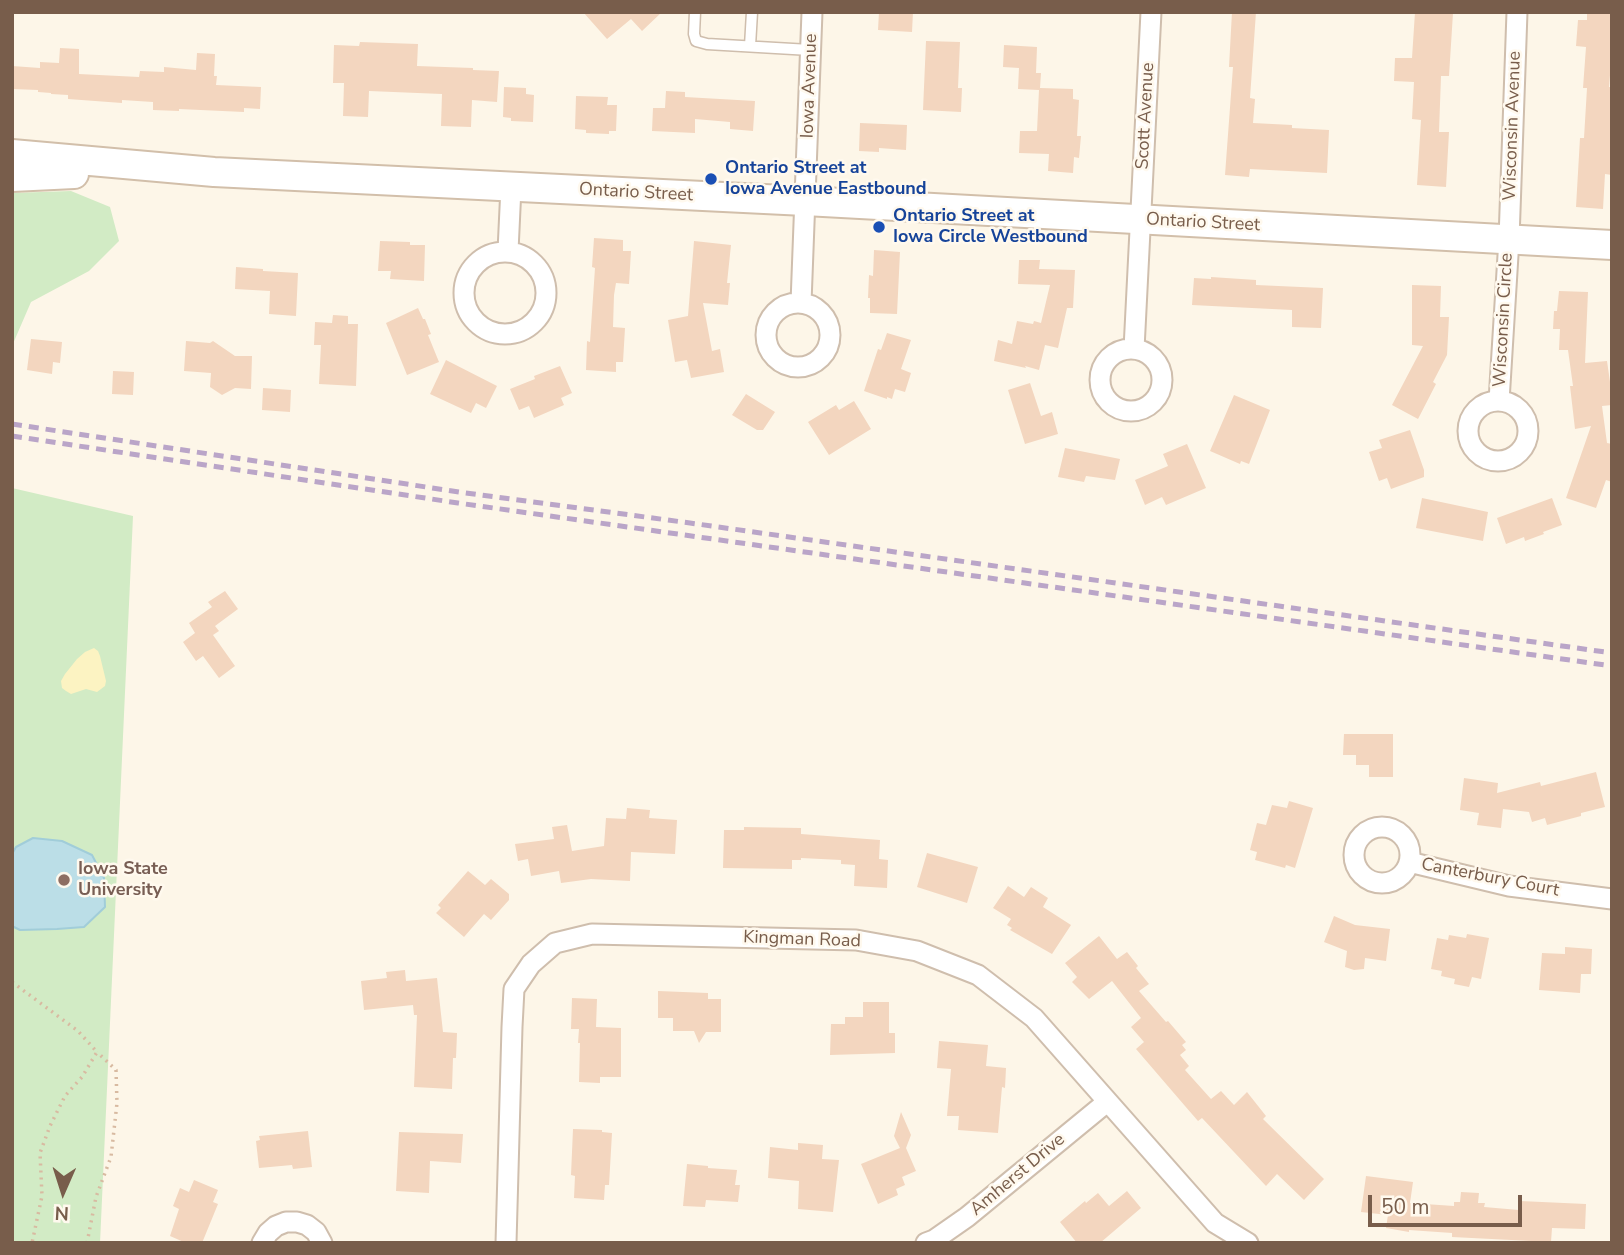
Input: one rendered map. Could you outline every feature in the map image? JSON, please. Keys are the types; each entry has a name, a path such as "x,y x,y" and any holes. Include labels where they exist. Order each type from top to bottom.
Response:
{"main road":[{"name":"Ontario Street","path":"12,154 164,169 1612,245"},
{"name":"Ontario Street","path":"12,177 164,169"}],"street":[{"name":"Iowa Avenue","path":"801,303 812,12"},
{"name":"Scott Avenue","path":"1134,349 1151,12"},
{"name":"Wisconsin Avenue","path":"1509,239 1517,12"},
{"path":"508,251 511,187"},
{"name":"Wisconsin Circle","path":"1499,401 1509,239"},
{"path":"508,251 528,259 538,268 544,279 546,292 545,305 530,326 505,334 481,327 471,318 463,294 470,269 491,254 508,251"},
{"name":"Canterbury Court","path":"1409,862 1509,886 1612,899"},
{"name":"Kingman Road","path":"506,1243 514,989 531,964 555,943 592,934 856,940 917,951 978,975 1034,1018 1215,1223 1248,1243"},
{"name":"Amherst Drive","path":"926,1243 967,1217 1107,1102"},
{"path":"262,1243 268,1233 286,1222 307,1226 316,1232 322,1243"}],"lane":[{"path":"695,12 696,41 707,44 810,50"},
{"path":"750,46 752,12"}],"path":[{"path":"12,982 78,1031 116,1070 117,1103 111,1157 96,1197 87,1243"},
{"path":"32,1243 42,1196 40,1153 65,1096 82,1077 97,1052"}],"green space":[{"path":"71,191 110,207 119,241 89,271 31,302 12,346 12,193"},
{"name":"Iowa State University","path":"12,488 133,516 100,1243 12,1243"}],"sand":[{"path":"94,648 100,656 105,686 97,692 86,689 71,694 62,688 61,681 77,659"}],"water":[{"path":"33,838 62,841 92,855 104,878 105,907 84,927 20,930 12,926 12,854 16,847"}],"building":[{"path":"583,12 662,12 642,31 631,19 607,39"},
{"path":"879,12 913,12 912,32 878,30"},
{"path":"1232,12 1256,12 1250,98 1255,99 1253,123 1329,130 1327,173 1250,169 1249,177 1225,175 1233,67 1229,67"},
{"path":"1415,12 1453,13 1449,76 1441,76 1439,132 1449,132 1446,187 1417,185 1421,120 1412,119 1414,82 1394,81 1395,58 1412,58"},
{"path":"1587,12 1612,12 1609,87 1612,87 1612,175 1605,174 1603,209 1576,207 1580,138 1584,138 1587,88 1583,88 1586,47 1576,46 1578,20 1587,20"},
{"path":"926,41 960,42 958,88 962,88 961,112 923,110"},
{"path":"360,42 418,44 417,66 499,71 497,102 472,100 471,127 441,126 442,94 369,91 368,117 343,116 344,83 333,83 334,45 359,46"},
{"path":"1004,45 1037,47 1036,73 1041,73 1040,88 1073,89 1073,99 1079,100 1077,136 1081,136 1079,158 1074,157 1073,173 1048,171 1049,154 1019,153 1020,131 1037,131 1039,90 1018,89 1019,68 1003,67"},
{"path":"60,48 79,49 79,74 139,77 140,71 164,72 164,67 196,70 197,53 215,54 216,85 261,87 260,109 244,108 244,112 153,110 153,102 68,99 68,95 12,89 12,66 40,68 40,62 59,63"},
{"path":"504,87 526,88 526,94 534,95 533,122 511,121 511,118 503,117"},
{"path":"666,91 685,92 685,97 755,101 753,131 730,129 730,122 695,119 695,133 652,131 653,108 665,108"},
{"path":"576,96 608,97 607,105 617,105 616,131 609,131 609,134 586,133 586,130 575,129"},
{"path":"860,123 907,125 906,150 879,148 879,152 859,151"},
{"path":"594,238 623,240 623,251 631,251 629,284 616,283 614,295 613,327 625,328 623,362 616,362 616,372 586,370 595,268 592,267"},
{"path":"380,241 425,245 424,281 390,279 391,271 378,271"},
{"path":"694,241 731,245 728,305 703,303 712,351 720,349 724,372 691,378 687,360 675,362 668,320 688,316"},
{"path":"874,250 900,252 897,314 870,313 869,275 873,276"},
{"path":"1019,260 1040,260 1039,269 1075,270 1073,308 1067,308 1058,348 1045,345 1039,370 994,361 998,340 1012,344 1017,321 1041,323 1050,285 1018,284"},
{"path":"236,267 298,273 296,316 269,314 270,291 235,289"},
{"path":"1194,278 1256,280 1256,285 1323,288 1321,328 1292,327 1292,310 1192,305"},
{"path":"1412,285 1441,286 1440,317 1449,317 1447,355 1418,419 1392,405 1423,346 1412,345"},
{"path":"1559,291 1588,292 1585,363 1607,361 1612,382 1612,405 1602,406 1607,443 1612,444 1612,482 1606,480 1596,508 1566,498 1591,426 1575,429 1568,350 1559,350 1560,329 1553,329"},
{"path":"418,308 431,334 428,335 439,362 407,375 386,323"},
{"path":"333,315 348,316 348,324 358,324 356,386 319,384 321,345 314,345 315,322 332,323"},
{"path":"887,333 911,340 901,369 911,373 905,392 895,389 892,399 864,391 878,349 881,350"},
{"path":"31,339 62,342 60,363 53,362 52,374 27,370"},
{"path":"186,341 213,341 235,356 252,356 251,389 235,388 222,395 210,387 211,373 184,371"},
{"path":"446,360 497,386 486,408 476,403 471,413 430,394"},
{"path":"560,366 572,393 561,398 564,405 534,418 529,406 519,410 510,389"},
{"path":"113,371 134,372 133,395 112,394"},
{"path":"1030,383 1041,416 1052,412 1058,434 1025,444 1008,390"},
{"path":"263,388 291,390 290,412 262,410"},
{"path":"746,394 775,412 763,430 757,430 732,415"},
{"path":"1234,395 1270,410 1249,464 1241,461 1240,464 1210,451"},
{"path":"854,401 871,429 829,455 808,422 836,405 839,410"},
{"path":"1410,430 1424,477 1391,489 1387,478 1379,481 1369,452 1382,448 1379,440"},
{"path":"1187,444 1206,488 1166,505 1162,497 1145,505 1135,480 1168,466 1163,454"},
{"path":"1065,448 1120,459 1115,480 1086,476 1084,482 1058,477"},
{"path":"1422,498 1488,512 1483,541 1416,528"},
{"path":"1552,498 1562,525 1525,541 1524,537 1506,544 1497,518"},
{"path":"225,591 238,609 215,626 219,631 213,635 235,666 219,678 203,656 196,661 183,642 195,633 189,623 212,607 208,602"},
{"path":"1344,734 1393,734 1393,777 1369,777 1369,765 1356,765 1356,755 1343,755"},
{"path":"1596,772 1605,807 1581,813 1581,816 1547,825 1545,818 1532,822 1529,812 1503,809 1501,828 1477,825 1479,813 1460,810 1464,778 1498,783 1497,793 1540,782 1541,786"},
{"path":"1289,801 1313,808 1295,868 1255,860 1257,852 1250,850 1257,823 1266,825 1272,805 1287,808"},
{"path":"627,808 650,810 649,818 677,820 675,854 631,852 630,881 591,879 561,883 559,871 531,876 528,859 518,861 515,844 554,839 552,827 567,825 572,851 604,846 606,818 626,819"},
{"path":"744,827 801,828 801,834 880,840 879,859 888,860 887,888 854,886 855,865 841,864 841,860 801,858 792,860 792,869 723,868 724,830 744,830"},
{"path":"927,853 978,867 967,903 917,887"},
{"path":"468,871 485,885 491,879 509,894 509,900 491,920 484,914 464,937 436,913 441,908 438,905"},
{"path":"1008,886 1024,897 1031,887 1048,898 1043,907 1071,925 1052,954 1010,930 1012,928 1007,925 1011,919 993,908"},
{"path":"1334,916 1355,925 1390,929 1386,961 1365,958 1364,969 1345,967 1347,951 1324,942"},
{"path":"1467,934 1489,938 1481,979 1472,977 1469,987 1454,984 1455,979 1441,976 1442,971 1431,969 1437,938 1448,940 1449,935 1466,938"},
{"path":"1099,936 1117,959 1127,952 1138,966 1136,968 1149,984 1139,991 1186,1042 1182,1045 1186,1050 1180,1055 1189,1066 1185,1070 1211,1099 1221,1091 1234,1105 1247,1092 1266,1116 1263,1119 1324,1179 1304,1200 1277,1174 1266,1186 1202,1118 1198,1121 1136,1049 1144,1042 1131,1027 1141,1018 1112,981 1089,999 1072,982 1077,977 1065,963"},
{"path":"1565,947 1592,949 1591,974 1581,974 1580,993 1539,990 1542,953 1565,954"},
{"path":"405,970 406,981 437,978 443,1032 457,1033 452,1089 414,1087 417,1015 414,1015 413,1005 364,1010 361,981 387,978 386,972"},
{"path":"658,991 708,993 708,999 721,999 721,1032 706,1032 699,1043 694,1031 673,1031 673,1018 658,1018"},
{"path":"572,998 597,999 596,1027 621,1028 621,1077 600,1077 600,1083 579,1082 579,1029 571,1029"},
{"path":"863,1002 889,1002 889,1033 895,1033 895,1053 830,1055 831,1024 845,1024 845,1017 863,1017"},
{"path":"939,1041 988,1045 986,1066 1006,1068 998,1133 958,1130 959,1116 947,1116 951,1069 937,1068"},
{"path":"901,1112 911,1135 906,1148 916,1171 902,1177 905,1185 896,1189 898,1195 878,1204 861,1164 900,1148 894,1136"},
{"path":"573,1129 612,1133 609,1185 605,1185 604,1200 574,1198 575,1176 571,1175"},
{"path":"308,1131 312,1167 293,1169 292,1165 259,1168 256,1141 260,1140 259,1136"},
{"path":"399,1132 463,1134 461,1163 430,1161 429,1193 396,1191"},
{"path":"798,1143 823,1145 822,1159 839,1160 833,1212 798,1209 799,1181 768,1178 770,1147 798,1150"},
{"path":"687,1164 737,1170 735,1185 740,1185 738,1202 706,1200 705,1207 683,1206"},
{"path":"1366,1176 1413,1182 1410,1203 1454,1206 1454,1202 1460,1202 1461,1192 1479,1193 1478,1203 1485,1203 1484,1207 1519,1210 1520,1201 1586,1204 1585,1229 1552,1228 1551,1242 1452,1237 1452,1233 1409,1232 1386,1228 1388,1215 1361,1212"},
{"path":"194,1180 218,1190 213,1202 218,1204 202,1243 186,1243 170,1236 179,1209 173,1206 180,1188 189,1192"},
{"path":"1127,1191 1141,1208 1100,1243 1077,1243 1060,1222 1098,1193 1109,1206"}],"railway":[{"path":"12,424 459,492 1612,653"},
{"path":"12,436 458,503 1612,666"}],"place":[{"name":"Ontario Street at Iowa Avenue Eastbound","path":"711,179"},
{"name":"Ontario Street at Iowa Circle Westbound","path":"879,227"},
{"name":"Iowa State University","path":"64,880"}]}
